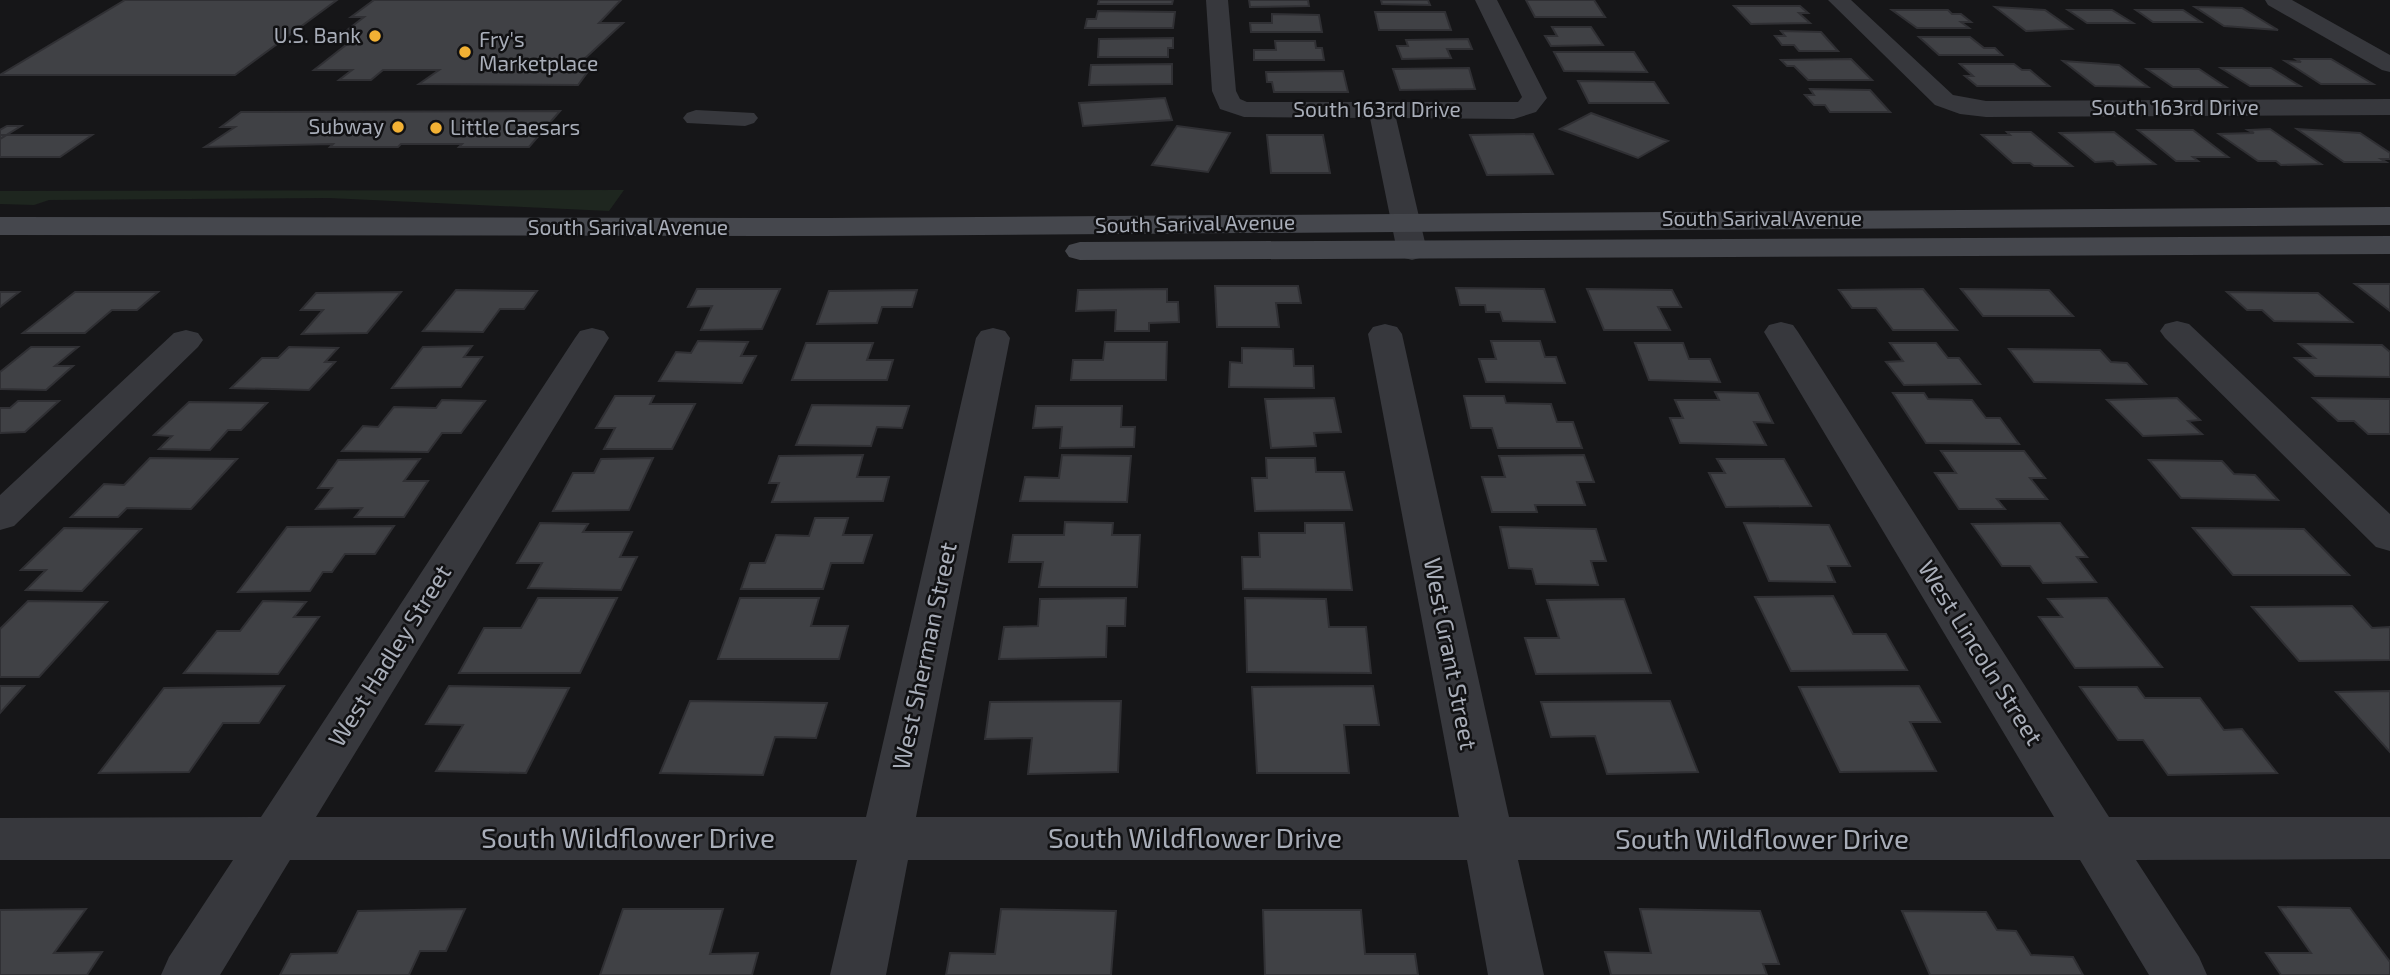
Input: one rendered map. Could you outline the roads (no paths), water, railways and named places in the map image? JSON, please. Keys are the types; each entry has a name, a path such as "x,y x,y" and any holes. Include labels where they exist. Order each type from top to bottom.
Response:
{"main road":[{"name":"South Sarival Avenue","path":"1409,237 2390,216"},
{"name":"South Sarival Avenue","path":"0,226 478,239"},
{"path":"13,250 58,226"},
{"name":"South Sarival Avenue","path":"13,250 478,239 1409,237 2390,245"}],"street":[{"name":"South 163rd Drive","path":"1217,0 1224,90 1228,104 1255,109 1514,111 1527,107 1535,98 1486,0"},
{"name":"South 163rd Drive","path":"1839,0 1944,100 1960,106 1986,109 2390,107"},
{"path":"2276,0 2390,65"},
{"path":"2310,0 2390,43"},
{"path":"1381,110 1409,237"},
{"path":"696,118 745,118"},
{"path":"2177,331 2390,537"},
{"name":"West Lincoln Street","path":"1782,332 2179,975"},
{"name":"West Grant Street","path":"1385,334 1516,975"},
{"name":"West Hadley Street","path":"189,975 592,338"},
{"name":"West Sherman Street","path":"858,975 993,338"},
{"path":"0,517 186,340"},
{"name":"South Wildflower Drive","path":"0,839 2390,838"}],"place":[{"name":"U.S. Bank","path":"375,36"},
{"name":"Fry's Marketplace","path":"465,52"},
{"name":"Subway","path":"398,127"},
{"name":"Little Caesars","path":"436,128"}]}
